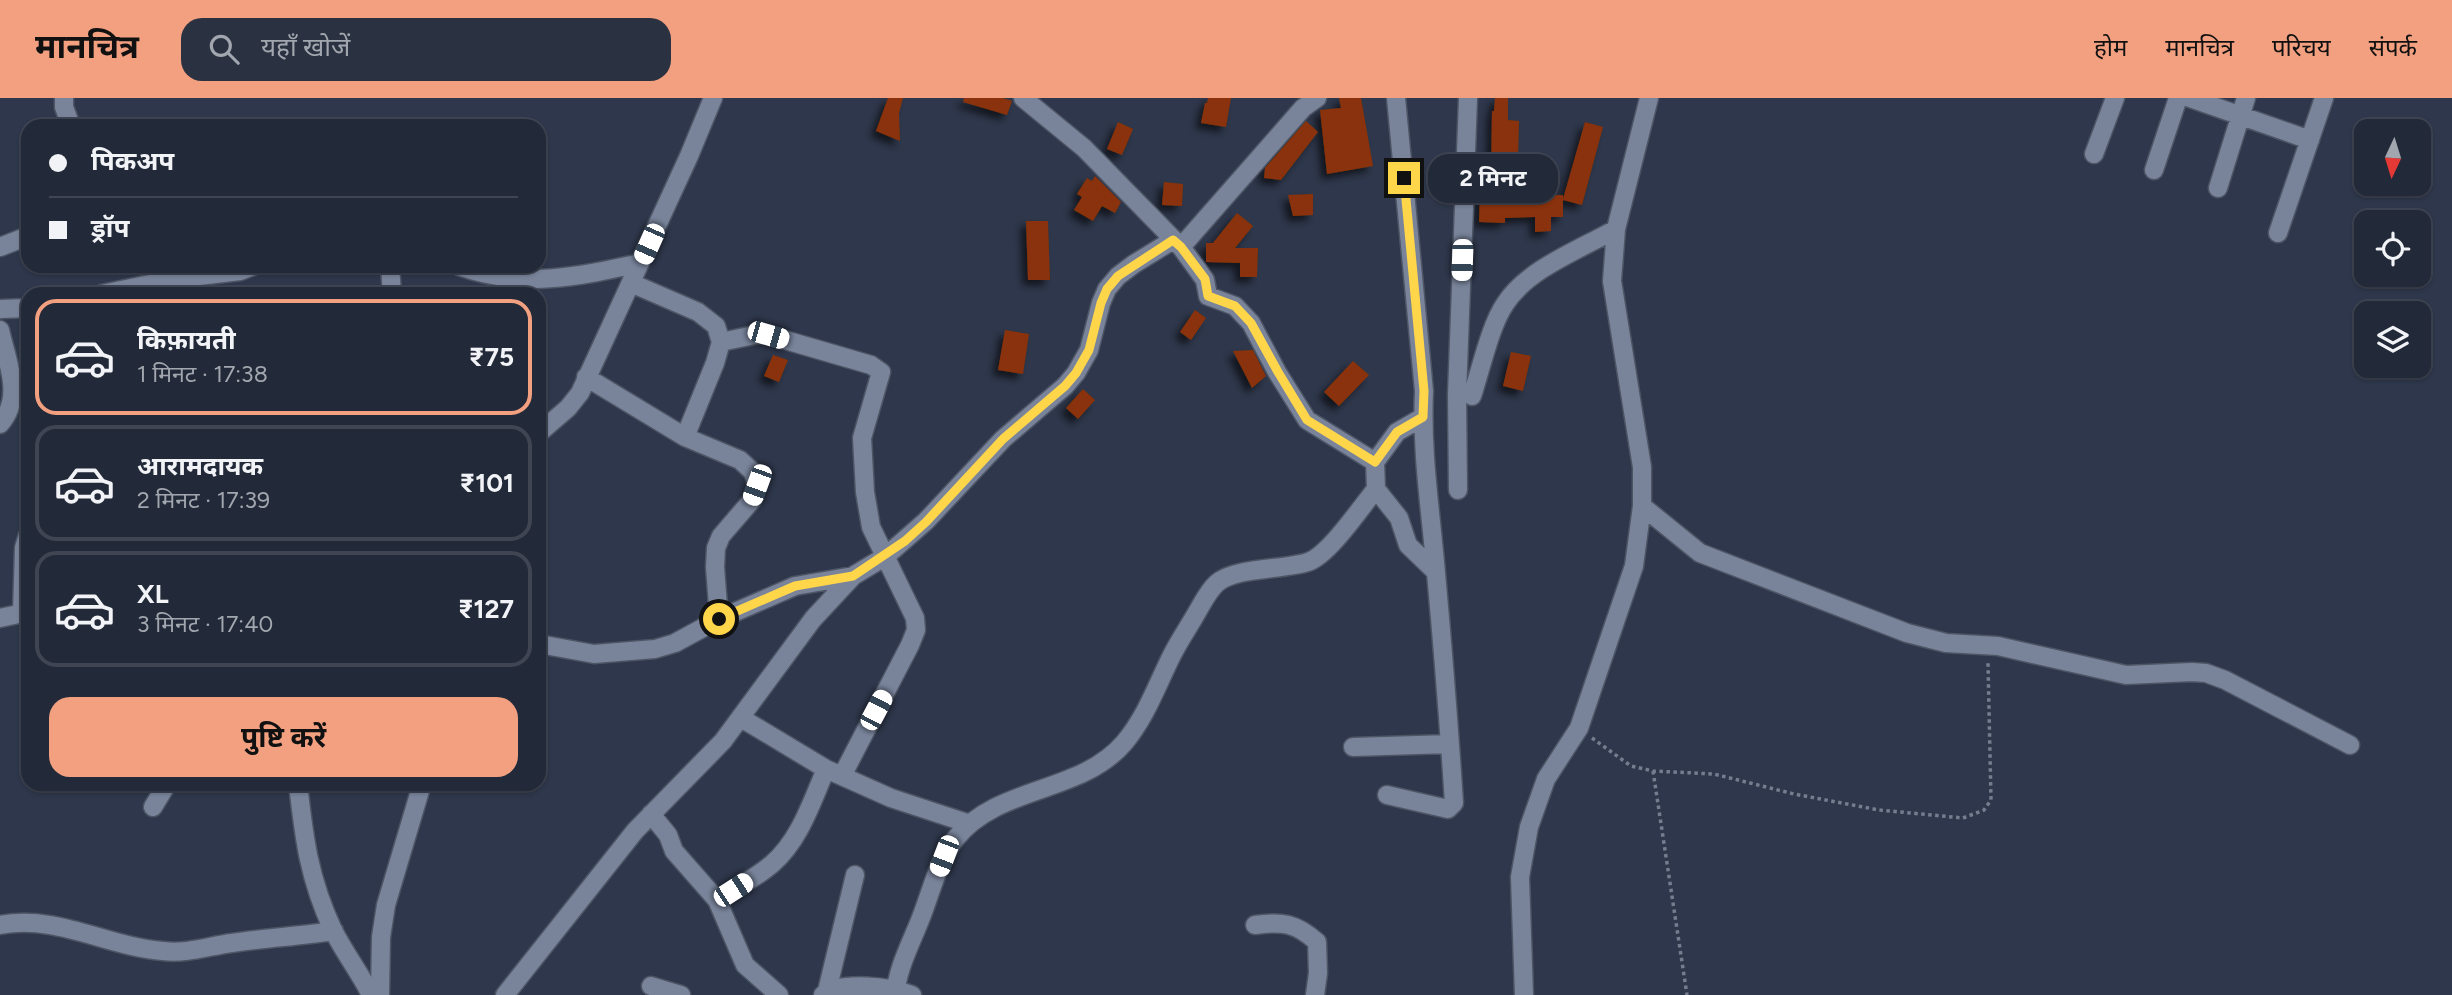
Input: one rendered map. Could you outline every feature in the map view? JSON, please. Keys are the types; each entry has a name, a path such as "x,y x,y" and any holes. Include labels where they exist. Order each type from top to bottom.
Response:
{"street":[{"path":"64,98 68,119"},
{"path":"546,427 568,408 580,393 713,98"},
{"path":"1023,98 1084,148 1177,244 1205,279 1208,296 1235,306 1251,323 1307,420 1375,462"},
{"path":"505,995 651,814 706,759 741,719 800,634 853,576 886,556 926,522 1003,439 1065,386 1089,350 1101,303 1107,289 1118,276 1134,264 1177,244 1303,108 1317,98"},
{"path":"1387,795 1448,809 1454,803 1436,572 1426,483 1424,391 1396,98"},
{"path":"1458,490 1464,396 1468,98"},
{"path":"1524,995 1520,877 1529,827 1546,779 1579,728 1634,566 1642,506 1642,467 1612,281 1616,229 1649,98"},
{"path":"2094,154 2115,98"},
{"path":"2154,170 2178,98"},
{"path":"2190,98 2243,107 2310,140"},
{"path":"2278,233 2325,98"},
{"path":"2218,188 2243,107"},
{"path":"1464,396 1498,317 1511,295 1534,275 1616,229"},
{"path":"0,247 21,239"},
{"path":"478,273 541,280 568,278 640,263"},
{"path":"136,287 224,273"},
{"path":"631,283 698,312 716,326 721,342 685,437"},
{"path":"0,309 21,308"},
{"path":"0,330 11,377 13,402 0,424"},
{"path":"717,900 764,870 783,852 834,773 910,645 916,630 915,618 871,527 865,492 862,438 881,372 871,365 768,335 759,334 721,342"},
{"path":"586,377 685,437 740,460 753,472 757,485 752,500 720,536 716,548 719,619"},
{"path":"1424,391 1464,396"},
{"path":"1423,417 1397,432 1375,462 1376,489 1399,518 1408,545 1436,572"},
{"path":"855,875 825,993 853,986 901,993 944,856 956,837 988,812 1089,772 1115,754 1148,708 1173,654 1217,583 1243,572 1310,562 1325,552 1376,489"},
{"path":"1642,506 1699,553 1907,633 1946,643 1988,645 2126,675 2206,673 2225,680 2350,745"},
{"path":"546,645 594,654 655,649 675,643 719,619 795,586 853,576"},
{"path":"0,618 21,614"},
{"path":"741,719 834,773 891,798 970,824"},
{"path":"1353,747 1450,744"},
{"path":"153,807 163,791"},
{"path":"299,791 306,855 317,893 334,932 371,995"},
{"path":"380,995 381,937 386,905 420,791"},
{"path":"651,814 668,835 674,851 717,900 745,965 779,995"},
{"path":"1255,925 1277,922 1303,930 1317,942 1318,973 1315,995"},
{"path":"0,925 53,925 137,948 165,952 334,932"},
{"path":"651,986 681,995"}],"path":[{"path":"1579,728 1631,766 1653,771 1714,774 1794,794 1879,810 1962,818 1984,810 1991,800 1988,645"},
{"path":"1653,771 1687,995"}],"building":[{"path":"888,98 903,98 899,113 900,141 876,131"},
{"path":"964,98 1003,98 1012,101 1007,115 963,102"},
{"path":"1208,98 1231,98 1226,127 1201,123"},
{"path":"1339,98 1361,98 1373,166 1327,174 1320,110 1341,108"},
{"path":"1495,98 1508,98 1508,120 1519,121 1517,195 1563,195 1563,199 1585,122 1603,127 1582,205 1563,200 1563,217 1551,217 1551,231 1535,232 1535,217 1505,218 1505,223 1479,222 1478,181 1491,177 1492,111"},
{"path":"1306,121 1318,132 1281,180 1264,178 1265,168"},
{"path":"1118,122 1133,129 1122,155 1107,149"},
{"path":"1095,176 1121,202 1115,213 1102,206 1093,221 1074,210 1082,197 1077,194 1087,178 1092,181"},
{"path":"1164,182 1183,184 1182,206 1162,205"},
{"path":"1313,194 1313,215 1293,216 1288,195"},
{"path":"1237,213 1253,226 1235,248 1258,248 1257,277 1240,277 1240,263 1206,262 1206,243 1213,243"},
{"path":"1026,221 1048,221 1050,280 1028,280"},
{"path":"1195,310 1206,318 1191,340 1180,332"},
{"path":"1005,330 1029,334 1023,374 998,370"},
{"path":"1253,350 1266,376 1252,388 1233,351"},
{"path":"1511,352 1531,356 1523,391 1503,386"},
{"path":"773,355 788,360 779,382 764,376"},
{"path":"1353,361 1369,375 1339,406 1324,392"},
{"path":"1083,389 1095,400 1078,419 1066,408"}],"route":[{"path":"719,619 795,586 853,576 905,541 1003,439 1065,386 1076,373 1089,350 1107,289 1118,276 1173,240 1205,279 1208,296 1235,306 1251,323 1307,420 1375,462 1397,432 1423,417 1424,391 1404,178"}]}
